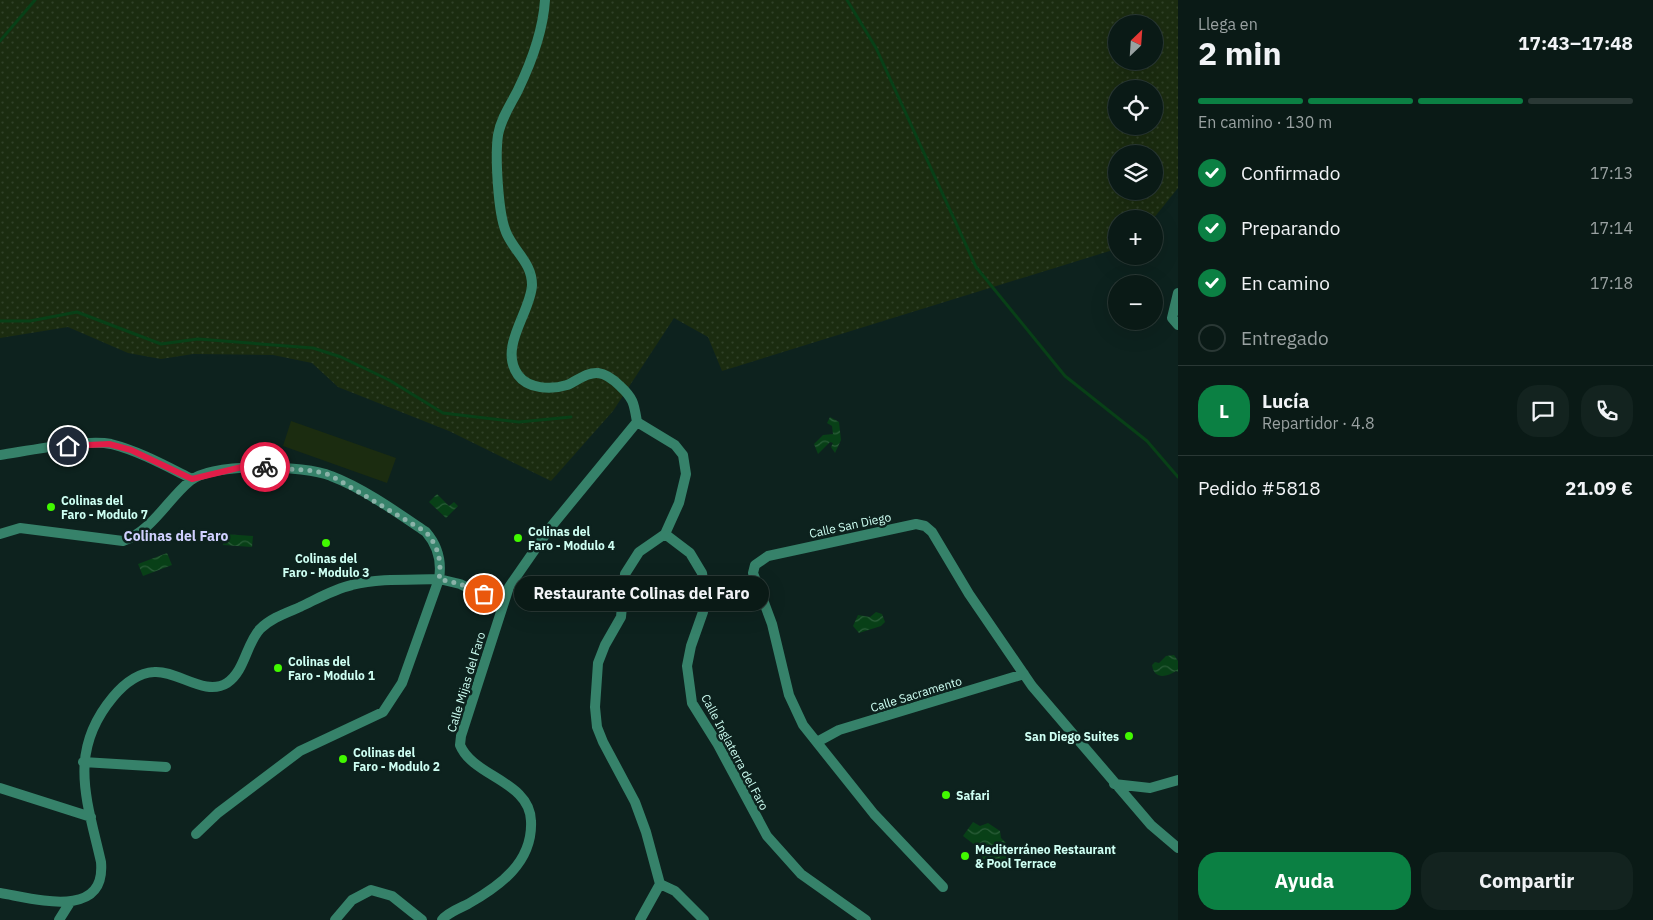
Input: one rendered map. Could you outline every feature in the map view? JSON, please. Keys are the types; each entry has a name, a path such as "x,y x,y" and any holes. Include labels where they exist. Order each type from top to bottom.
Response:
{"street":[{"path":"545,0 538,41 528,68 503,118 498,134 499,188 505,230 531,273 532,288 511,353 513,365 518,376 528,384 541,387 553,388 568,384 588,374 599,373 614,380 633,399 638,422 675,445 683,455 686,474 684,488 665,534 639,552 625,574 621,617 605,645 598,663 595,707 600,734 635,802 646,832 660,884 640,920"},
{"path":"1178,294 1172,318 1178,325"},
{"name":"Calle Mijas del Faro","path":"442,920 496,888 510,876 520,862 532,831 531,814 527,804 518,793 471,761 460,745 502,604 509,587 550,528 638,422"},
{"path":"0,455 86,444 109,444 131,450 192,479"},
{"path":"0,534 20,528 123,541 138,534 192,479 242,467 315,471 330,475 426,532 434,542 441,567 439,579 402,683 383,712 300,752 218,813 196,834"},
{"name":"Calle San Diego","path":"943,887 874,814 803,725 789,695 772,624 753,573 755,565 768,556 916,524 924,526 932,532 969,594 1024,674 1114,784 1151,825 1178,848"},
{"name":"Calle Inglaterra del Faro","path":"665,534 690,553 702,573 704,587 703,612 691,646 687,666 692,704 717,743 766,836 801,874 866,920"},
{"path":"0,893 69,904 81,903 88,899 100,884 102,874 85,789 84,762 88,743 105,707 126,683 143,674 154,672 164,673 208,687 218,686 232,678 256,633 274,618 354,584 439,579 460,584 502,604"},
{"name":"Calle Sacramento","path":"817,742 839,730 1024,674"},
{"path":"84,762 166,767"},
{"path":"1114,784 1150,788 1178,780"},
{"path":"0,788 91,817"},
{"path":"660,884 675,891 704,920"},
{"path":"335,920 352,900 371,890 392,896 422,920"},
{"path":"59,920 69,904"}],"shaded area":[{"path":"0,0 1178,0 1178,188 1160,210 1108,210 1108,251 722,371 708,337 674,318 613,411 551,481 449,431 338,387 312,363 273,355 193,354 161,359 128,353 68,327 0,338"},
{"path":"291,421 396,458 387,483 283,446"}],"water":[{"path":"830,417 839,422 841,440 835,453 831,447 833,443 830,442 818,454 814,444 823,435 833,434 832,426 827,423"},
{"path":"437,494 449,506 454,502 458,506 446,518 429,502"},
{"path":"224,534 253,536 252,547 223,545"},
{"path":"167,553 172,565 143,576 138,564"},
{"path":"876,612 882,614 885,622 881,626 859,633 853,626 858,615 870,617"},
{"path":"1174,655 1178,661 1178,672 1176,671 1165,676 1155,673 1152,665 1155,662 1159,663 1166,656"},
{"path":"973,822 980,826 988,823 1000,831 1001,838 1006,843 1006,865 994,860 983,859 980,849 963,836"}],"waterway":[{"path":"0,41 35,0"},
{"path":"847,0 876,48 976,267 1065,376 1147,441 1178,477"},
{"path":"0,321 30,321 77,312 161,344 198,339 313,348 341,357 389,380 443,413 519,422 571,417"}],"way so far":[{"path":"265,467 315,471 343,481 426,532 434,542 438,554 441,567 439,579 460,584 484,594"}],"place":[{"name":"Colinas del Faro - Modulo 7","path":"51,507"},
{"name":"Colinas del Faro - Modulo 4","path":"518,538"},
{"name":"Colinas del Faro - Modulo 3","path":"326,543"},
{"name":"Restaurante Colinas del Faro","path":"484,594"},
{"name":"Colinas del Faro - Modulo 1","path":"278,668"},
{"name":"San Diego Suites","path":"1129,736"},
{"name":"Colinas del Faro - Modulo 2","path":"343,759"},
{"name":"Safari","path":"946,795"},
{"name":"Mediterráneo Restaurant & Pool Terrace","path":"965,856"}],"district":[{"name":"Colinas del Faro","path":"176,536"}],"route":[{"path":"68,446 109,444 131,450 192,479 223,470 242,467 265,467"}]}
